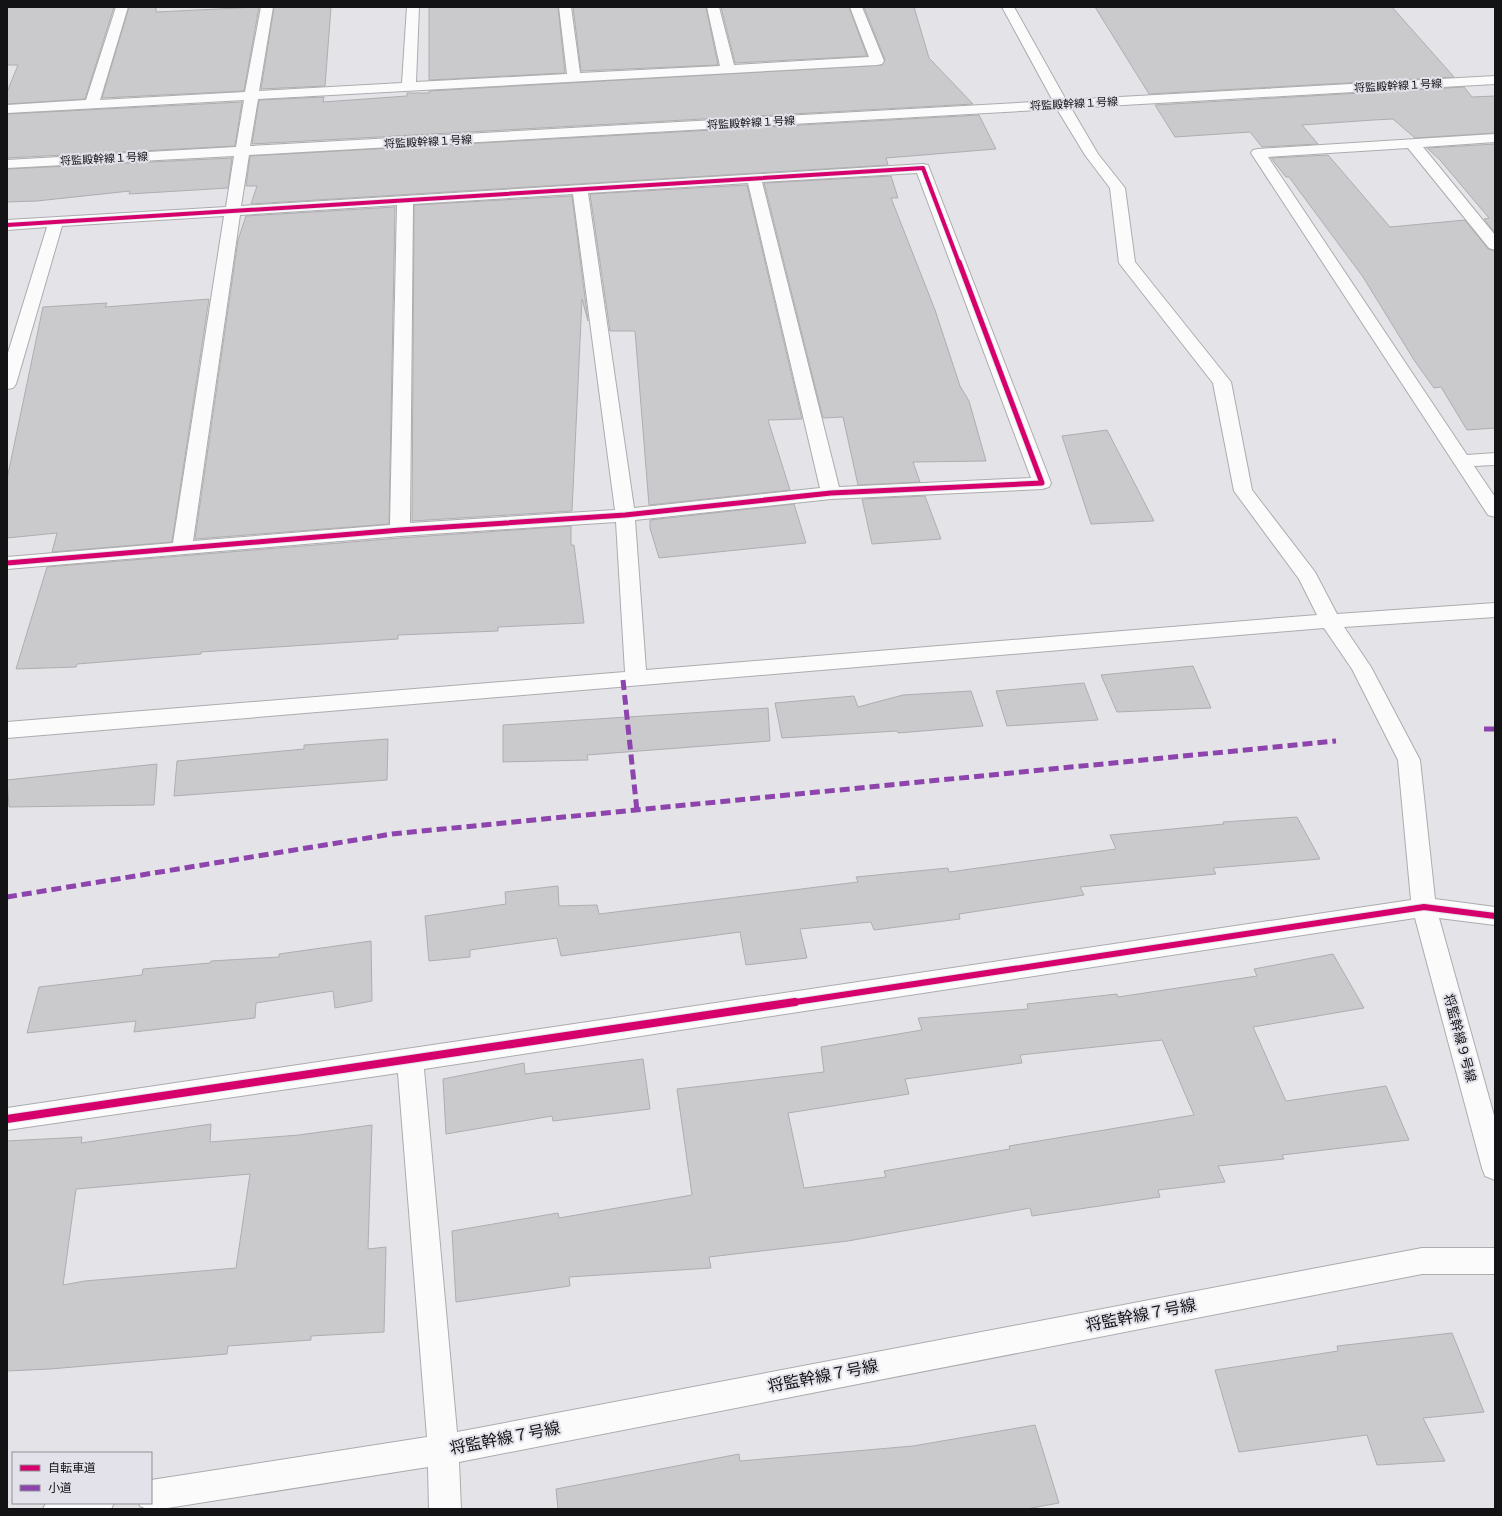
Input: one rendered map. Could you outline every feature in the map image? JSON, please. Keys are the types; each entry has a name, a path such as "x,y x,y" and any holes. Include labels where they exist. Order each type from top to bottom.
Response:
{"street":[{"path":"92,104 122,7"},
{"path":"182,549 242,152 267,7"},
{"path":"410,86 413,7"},
{"path":"565,7 574,77"},
{"path":"713,7 728,70"},
{"path":"7,109 877,61 856,7"},
{"name":"将監幹線９号線","path":"1008,7 1062,105 1092,155 1117,188 1126,263 1222,382 1243,491 1308,577 1330,621 1361,667 1409,760 1424,907 1495,1168"},
{"name":"将監殿幹線１号線","path":"7,164 242,152 1495,80"},
{"path":"1495,138 1258,153 1495,511"},
{"path":"1412,143 1495,245"},
{"path":"7,225 923,168 1042,483 831,493 625,515 400,530 7,563"},
{"path":"754,179 831,493"},
{"path":"580,189 625,515 636,679"},
{"path":"400,530 405,200"},
{"path":"7,384 56,222"},
{"path":"1463,461 1495,459"},
{"path":"7,730 1330,621 1495,610"},
{"path":"7,1119 410,1060 1424,907 1495,916"},
{"path":"410,1060 443,1450 445,1509"},
{"name":"将監幹線７号線","path":"152,1495 443,1450 1422,1261 1495,1261"},
{"path":"59,1509 92,1504"}],"building":[{"path":"7,7 114,7 85,99 7,104 7,92 18,65 7,65"},
{"path":"129,7 156,7 156,12 259,7 244,91 102,98"},
{"path":"274,7 331,7 325,86 261,89"},
{"path":"429,7 558,7 565,73 429,80"},
{"path":"573,7 706,7 718,65 581,71"},
{"path":"721,7 849,7 867,56 735,63"},
{"path":"864,7 914,7 929,58 973,104 252,144 259,100 324,97 323,102 407,96 407,93 429,93 429,91 882,65 885,60"},
{"path":"1095,7 1392,7 1454,77 1149,94"},
{"path":"1464,87 1472,97 1495,96 1495,133 1415,138 1393,119 1373,120 1302,125 1318,144 1262,147 1250,132 1175,137 1155,105"},
{"path":"242,102 235,146 7,158 7,114"},
{"path":"979,115 996,149 886,158 888,165 251,204 257,186 246,186 250,156"},
{"path":"1495,144 1495,233 1484,219 1489,218 1440,160 1427,148"},
{"path":"1328,155 1390,227 1465,220 1488,249 1495,251 1495,428 1467,430 1441,387 1434,388 1414,360 1363,277 1289,177 1286,177 1271,158"},
{"path":"232,158 228,188 129,194 130,191 37,201 7,202 7,169"},
{"path":"891,176 898,198 891,198 935,310 960,386 969,401 986,461 913,462 920,482 858,485 843,417 823,418 764,183"},
{"path":"747,185 802,419 768,420 790,490 649,505 635,331 610,331 590,194"},
{"path":"572,196 588,321 582,299 572,511 412,521 414,205"},
{"path":"395,207 389,524 195,539 238,240 246,216"},
{"path":"209,299 172,542 52,552 57,533 7,538 7,479 43,307 107,303 105,307"},
{"path":"1107,430 1154,521 1091,524 1062,436"},
{"path":"925,496 941,539 872,544 862,499"},
{"path":"794,504 806,543 659,558 650,528 650,520"},
{"path":"571,526 571,545 574,545 584,623 498,627 498,631 398,635 398,639 201,652 201,654 77,664 76,667 16,669 47,567 400,538"},
{"path":"1193,666 1211,708 1117,712 1101,675"},
{"path":"1084,683 1098,720 1007,726 996,691"},
{"path":"971,691 983,726 898,733 897,731 782,738 775,703 854,696 858,707 903,695"},
{"path":"768,708 770,741 587,755 588,760 503,762 503,725"},
{"path":"388,739 387,780 174,796 177,761 304,749 304,745"},
{"path":"157,764 154,805 9,807 7,780"},
{"path":"1297,817 1320,859 1213,868 1216,874 1080,887 1084,895 959,914 960,919 874,930 871,922 800,929 807,958 746,965 740,932 561,956 557,938 470,950 470,957 429,961 425,916 506,904 505,892 558,886 559,906 597,905 599,914 858,882 856,877 948,868 949,872 1116,849 1110,835 1224,824 1223,822"},
{"path":"371,941 372,1001 335,1008 333,991 256,1003 255,1018 134,1032 136,1021 27,1033 39,987 142,975 143,969 210,963 211,961 279,957 279,954"},
{"path":"1333,954 1364,1008 1253,1027 1286,1101 1386,1086 1409,1140 1282,1155 1284,1159 1218,1166 1225,1182 1158,1190 1160,1197 1032,1216 1030,1208 848,1241 709,1257 711,1268 569,1277 570,1286 456,1302 452,1231 558,1213 559,1218 692,1195 677,1089 824,1072 821,1047 922,1030 918,1018 1028,1009 1027,1004 1117,994 1118,997 1257,976 1254,969","holes":["1162,1040 1194,1115 1009,1146 1010,1149 884,1171 886,1177 804,1188 788,1113 909,1094 905,1079 1022,1063 1020,1055"]},
{"path":"643,1059 650,1109 553,1121 552,1116 446,1134 443,1079 524,1063 525,1074"},
{"path":"211,1124 210,1142 299,1135 372,1125 368,1249 386,1247 384,1332 311,1336 311,1340 228,1346 227,1354 50,1369 7,1371 7,1141 82,1137 81,1143","holes":["250,1174 236,1268 85,1281 63,1285 76,1189"]},
{"path":"1452,1333 1484,1412 1423,1418 1445,1461 1377,1465 1367,1435 1239,1452 1215,1370 1338,1351 1337,1346"},
{"path":"1035,1425 1059,1503 1026,1509 558,1509 556,1489 739,1454 740,1461 913,1446"}],"marked path":[{"path":"623,680 637,811"},
{"path":"1484,729 1495,729"},
{"path":"7,897 392,834 1336,741"}],"cycle path":[{"path":"7,225 923,168 1042,483 831,493 625,515 400,530 7,563"},
{"path":"7,1119 410,1060 1424,907 1495,916"}]}
